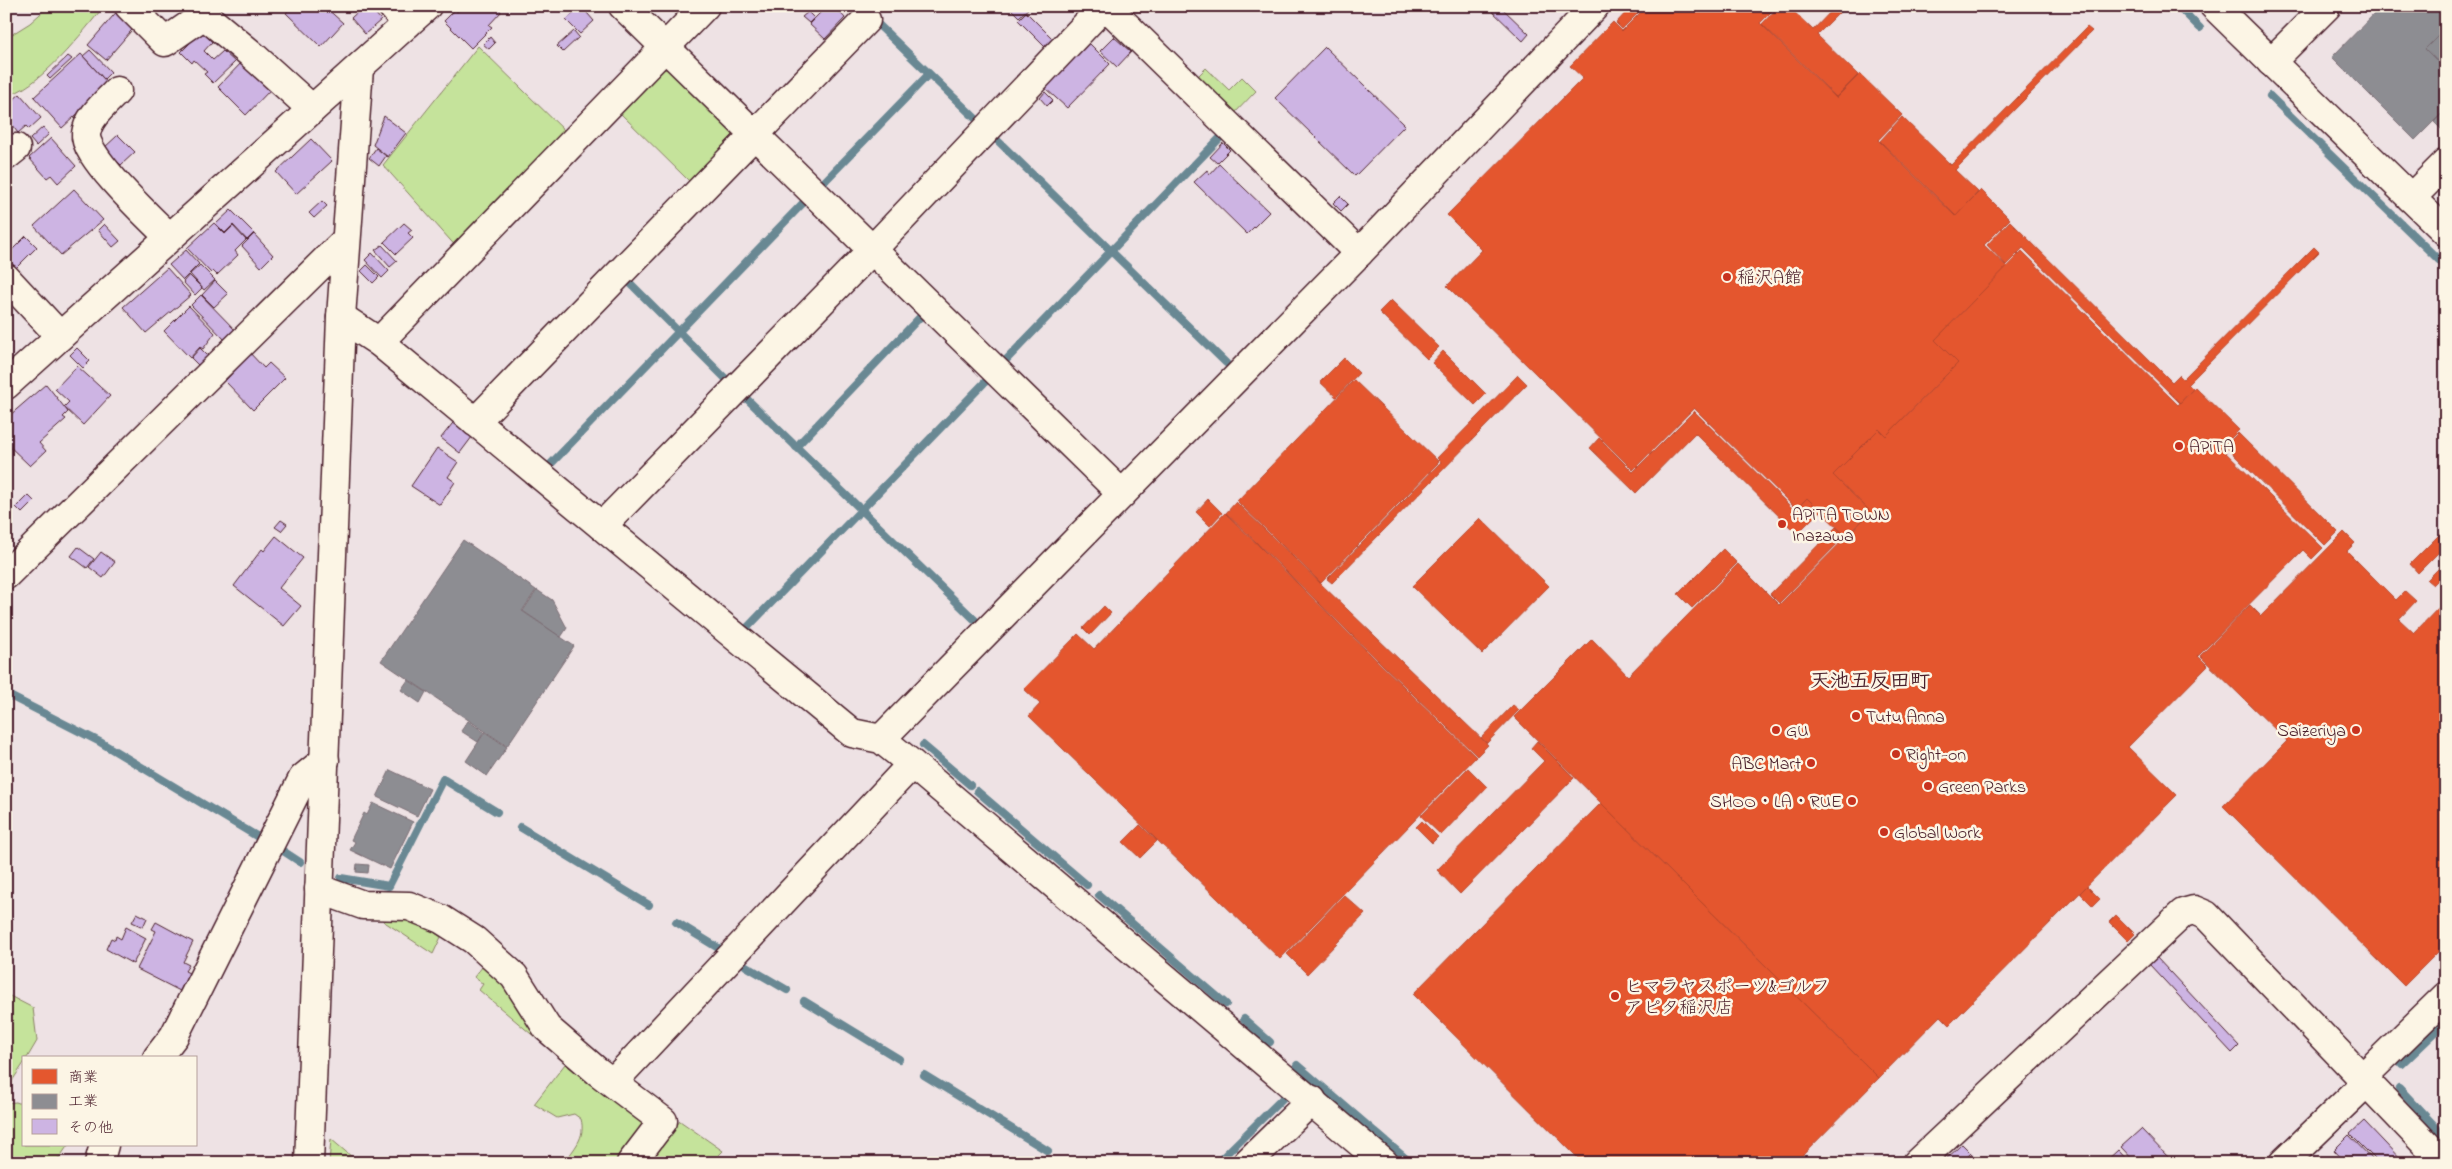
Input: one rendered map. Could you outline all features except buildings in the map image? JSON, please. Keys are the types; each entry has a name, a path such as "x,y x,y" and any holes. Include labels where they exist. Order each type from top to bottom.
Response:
{"street":[{"path":"129,6 165,42 204,15 250,53 312,109"},
{"path":"623,6 1122,494"},
{"path":"379,342 705,6"},
{"path":"602,526 872,250 1105,6 1359,253"},
{"path":"881,739 1359,253 1595,6"},
{"path":"2214,6 2446,232"},
{"path":"2271,62 2327,6"},
{"path":"6,385 359,68 409,12"},
{"path":"475,422 866,20"},
{"path":"309,1163 341,317 359,68"},
{"path":"117,91 90,120 85,135 89,149 117,184 169,238"},
{"path":"2411,198 2446,163"},
{"path":"6,576 346,240"},
{"path":"6,278 60,336"},
{"path":"341,317 379,342 852,733 881,739 912,764 1312,1100 1384,1163"},
{"path":"159,1056 174,1036 303,778 325,760"},
{"path":"613,1082 912,764"},
{"path":"319,889 363,905 409,906 441,919 474,940 514,976 547,1028 663,1121 631,1163"},
{"path":"1917,1163 2184,913 2194,910 2206,916 2444,1163"},
{"path":"2283,1163 2446,996"},
{"path":"1248,1163 1312,1100"},
{"path":"99,1163 104,1146"}],"green space":[{"path":"49,6 104,6 73,44 45,72 18,92 6,95 6,38 30,23"},
{"path":"478,46 570,136 459,250 383,165"},
{"path":"1206,68 1229,90 1242,77 1256,91 1232,116 1195,79"},
{"path":"668,69 735,133 689,181 617,110 656,70"},
{"path":"388,913 428,928 441,937 433,954 383,921"},
{"path":"483,966 502,981 537,1039 479,990 483,984 474,977"},
{"path":"6,994 33,1008 37,1041 28,1056 22,1056 22,1066 6,1090"},
{"path":"565,1064 643,1121 643,1131 619,1163 564,1163 582,1132 581,1119 574,1114 557,1118 534,1104"},
{"path":"16,1102 22,1104 22,1146 67,1146 56,1163 6,1163 6,1103"},
{"path":"680,1121 723,1151 711,1163 648,1163"},
{"path":"331,1139 359,1163 329,1163"}],"waterway":[{"path":"859,6 976,119"},
{"path":"2178,6 2200,28"},
{"path":"822,184 929,74"},
{"path":"2270,96 2446,267"},
{"path":"996,139 1226,363"},
{"path":"1006,360 1219,139"},
{"path":"544,471 804,202"},
{"path":"628,281 725,378"},
{"path":"796,447 922,315"},
{"path":"743,632 985,382"},
{"path":"747,399 975,620"},
{"path":"6,694 100,742 263,840"},
{"path":"923,745 970,785"},
{"path":"341,878 389,886 443,779 497,812"},
{"path":"977,791 1087,885"},
{"path":"520,827 649,905"},
{"path":"277,847 300,862"},
{"path":"1099,895 1226,1004"},
{"path":"676,922 720,949"},
{"path":"746,966 787,990"},
{"path":"804,1001 899,1059"},
{"path":"1244,1019 1270,1042"},
{"path":"2402,1064 2446,1022"},
{"path":"1297,1065 1411,1163"},
{"path":"924,1075 1048,1151"},
{"path":"2399,1088 2446,1138"},
{"path":"1217,1163 1282,1099"}],"place":[{"name":"稲沢A館","path":"1727,277"},
{"name":"APiTA","path":"2179,446"},
{"name":"APiTA TOWN Inazawa","path":"1782,524"},
{"name":"Tutu Anna","path":"1856,716"},
{"name":"GU","path":"1776,730"},
{"name":"Saizeriya","path":"2356,730"},
{"name":"Right-on","path":"1896,754"},
{"name":"ABC Mart","path":"1811,763"},
{"name":"Green Parks","path":"1928,786"},
{"name":"SHOO・LA・RUE","path":"1852,801"},
{"name":"Global Work","path":"1884,832"},
{"name":"ヒマラヤスポーツ&ゴルフ アピタ稲沢店","path":"1615,996"}],"district":[{"name":"天池五反田町","path":"1870,680"}]}
